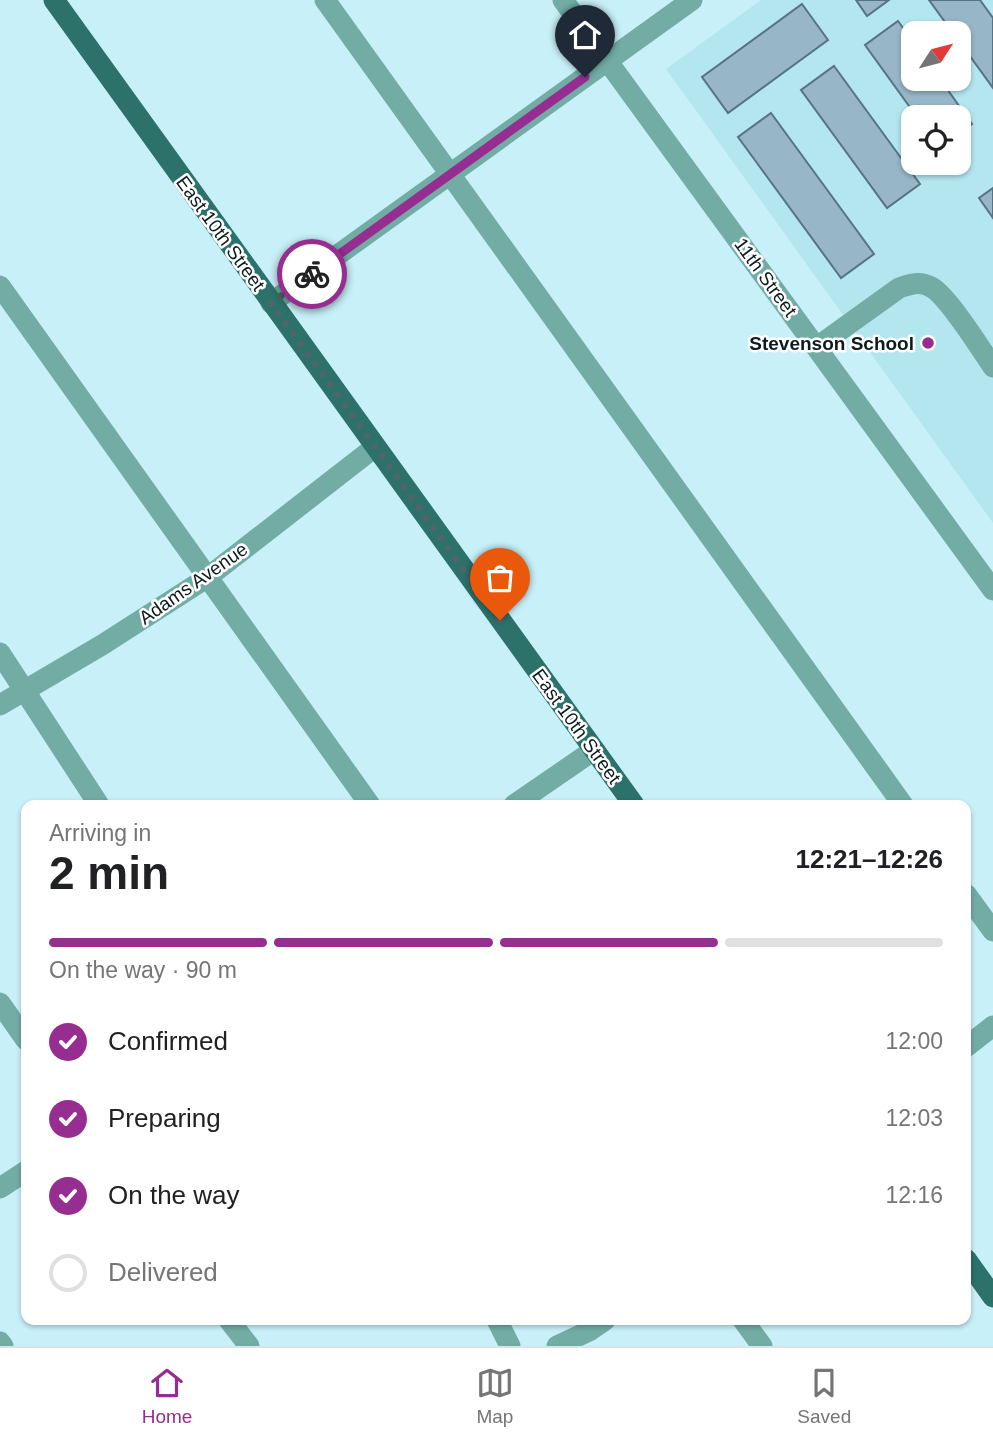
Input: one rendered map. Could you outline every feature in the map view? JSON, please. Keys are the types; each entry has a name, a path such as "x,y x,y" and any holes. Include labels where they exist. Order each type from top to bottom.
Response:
{"main road":[{"name":"East 10th Street","path":"54,0 630,800"},
{"path":"971,1266 993,1297"}],"street":[{"path":"325,0 899,800"},
{"name":"11th Street","path":"563,0 990,579"},
{"path":"271,303 692,0"},
{"path":"817,347 899,288 920,283 939,292 993,367"},
{"path":"0,286 366,800"},
{"name":"Adams Avenue","path":"0,705 102,645 208,577 375,447"},
{"path":"0,653 95,800"},
{"path":"521,800 594,750"},
{"path":"971,901 993,932"},
{"path":"0,1003 21,1033"},
{"path":"971,1043 993,1026"},
{"path":"0,1188 21,1174"},
{"path":"233,1325 249,1346"},
{"path":"500,1325 510,1346"},
{"path":"557,1346 598,1325"},
{"path":"747,1325 762,1346"}],"shaded area":[{"name":"Stevenson School","path":"761,0 993,0 993,523 666,69"}],"building":[{"path":"856,0 889,0 867,16"},
{"path":"929,0 980,0 993,18 993,88 971,58 971,21 944,21"},
{"path":"802,4 828,40 728,113 702,77"},
{"path":"898,21 901,25 901,91 949,91 958,105 908,105 865,45"},
{"path":"834,66 901,158 901,175 913,175 920,184 887,208 801,90"},
{"path":"771,113 874,254 841,278 738,137"},
{"path":"993,188 993,218 979,198"}],"way so far":[{"path":"312,274 271,303 500,620"}],"place":[{"name":"Stevenson School","path":"928,343"}],"route":[{"path":"312,274 585,77"}]}
